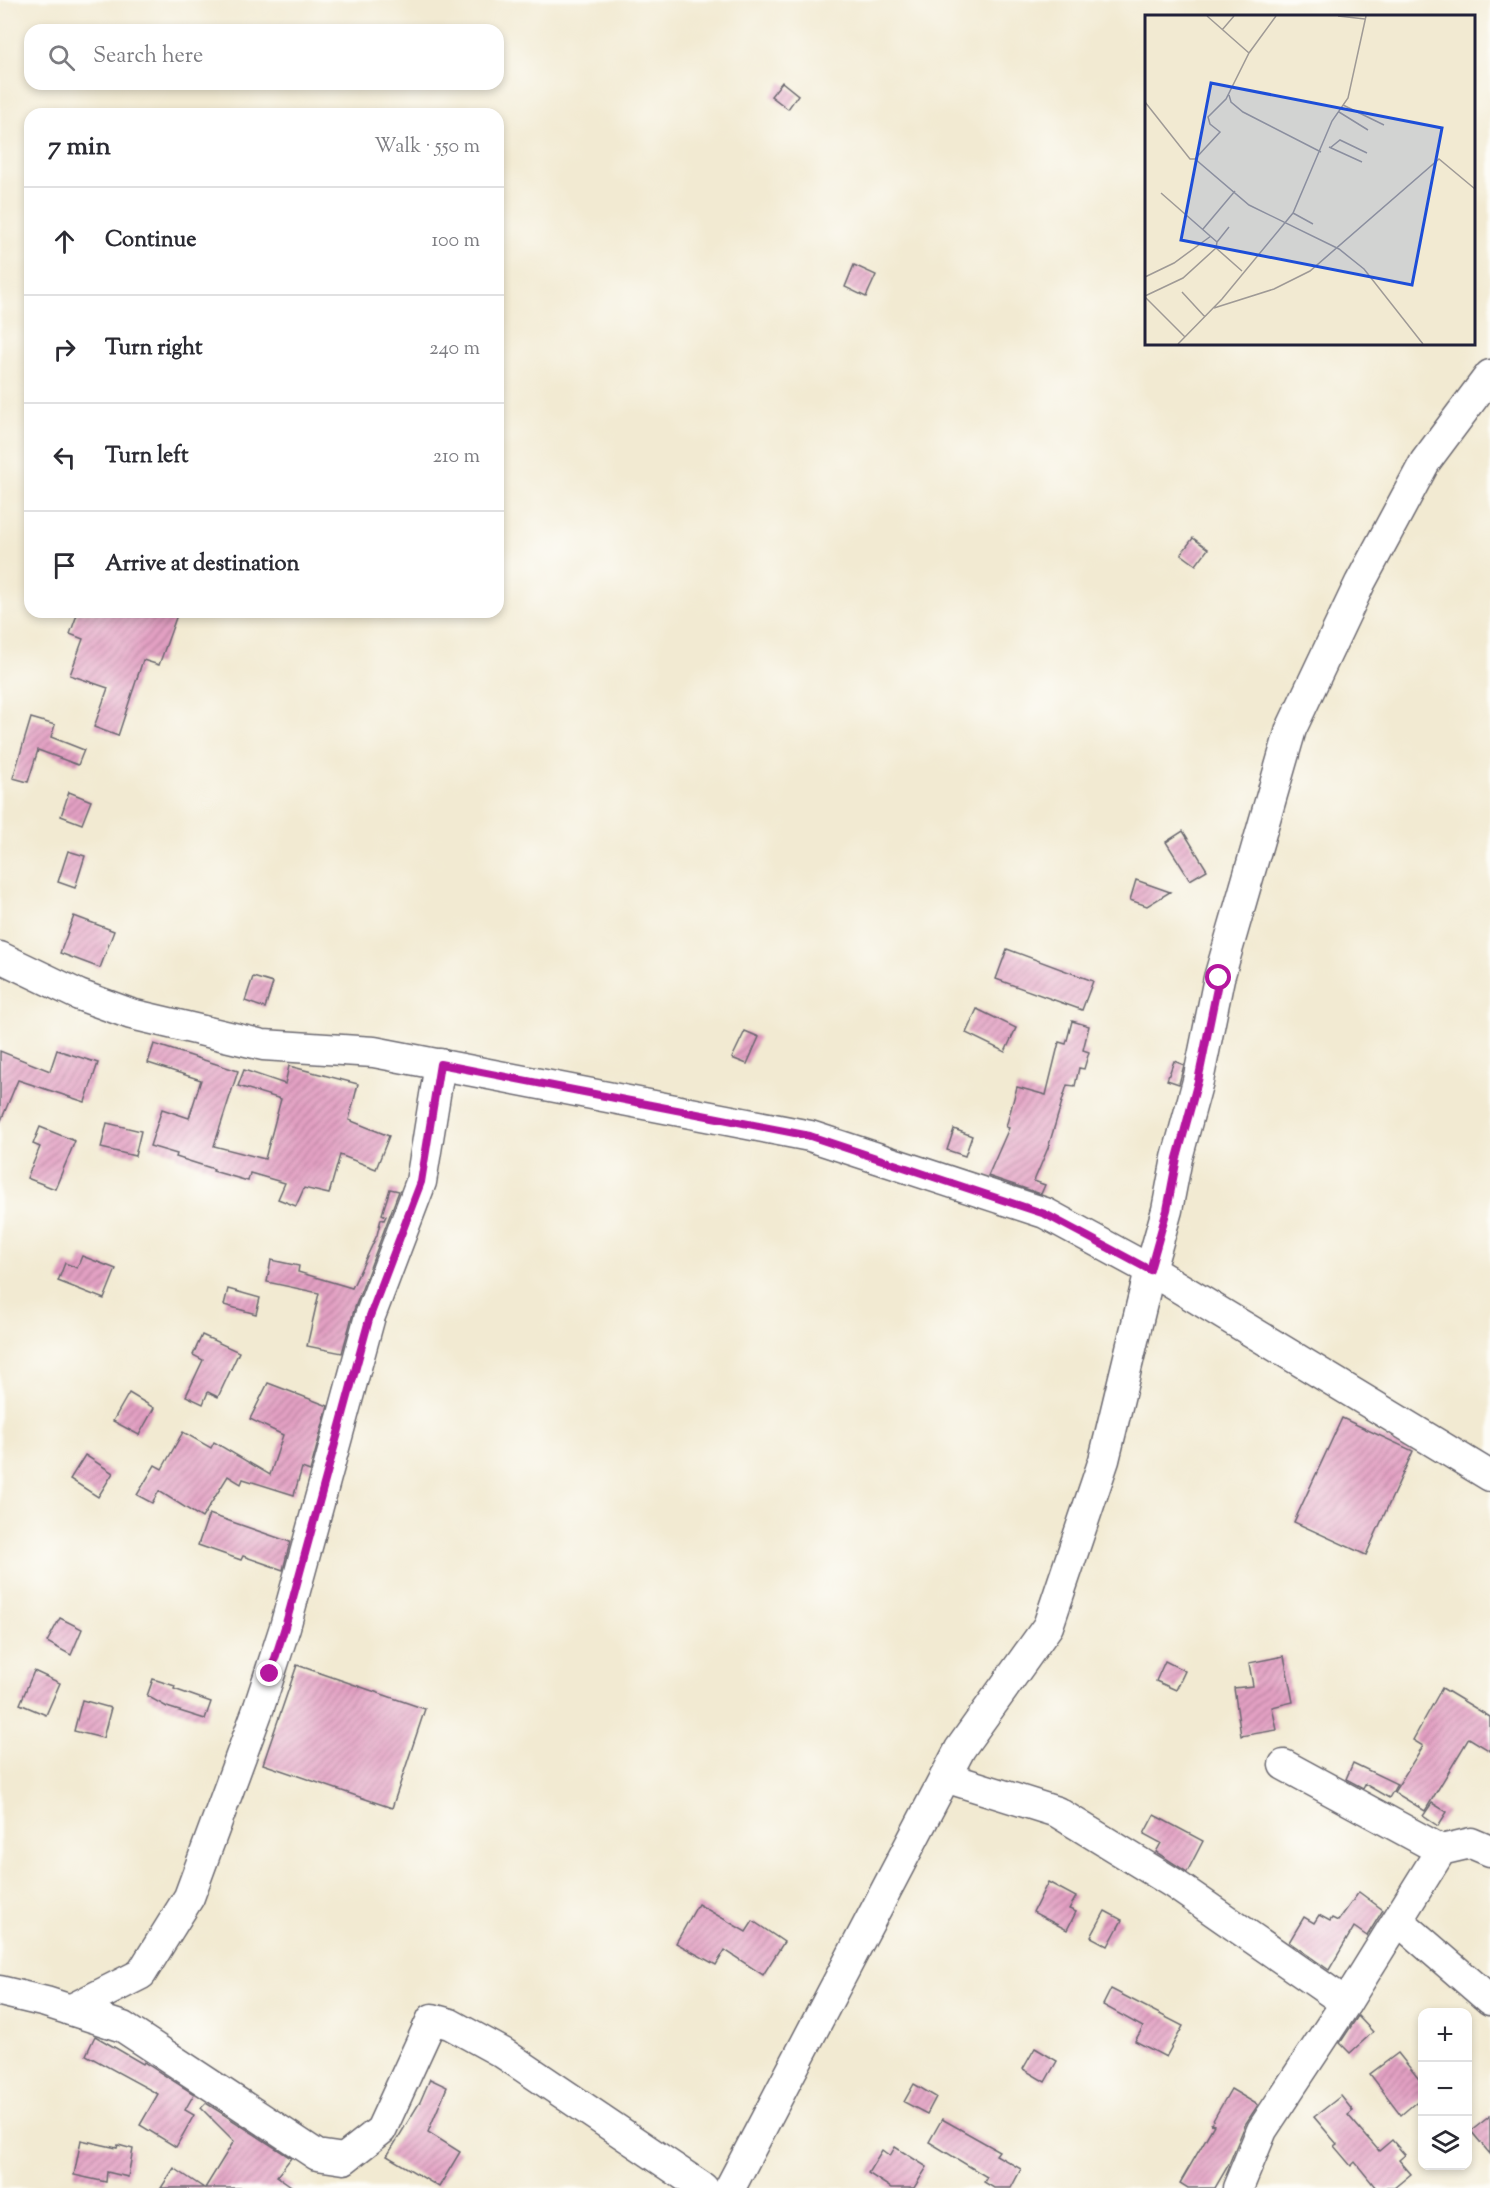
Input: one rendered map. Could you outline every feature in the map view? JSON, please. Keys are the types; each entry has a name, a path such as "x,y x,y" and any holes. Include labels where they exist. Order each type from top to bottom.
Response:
{"street":[{"path":"730,2188 960,1749 1048,1626 1104,1460 1150,1270 1167,1210 1177,1158 1198,1081 1219,978 1291,729 1359,583 1425,462 1490,375"},
{"path":"0,957 79,995 142,1017 263,1046 374,1052 810,1136 1045,1214 1150,1270 1490,1476"},
{"path":"70,2010 141,1974 189,1897 267,1685 370,1316 421,1182 440,1064"},
{"path":"1284,1765 1441,1850 1471,1843 1490,1851"},
{"path":"945,1777 1057,1812 1173,1883 1346,2003"},
{"path":"1238,2188 1262,2130 1399,1921 1441,1850"},
{"path":"1399,1921 1490,2000"},
{"path":"0,1990 123,2027 317,2156 344,2159 381,2130 432,2019 450,2024 503,2053 703,2188"}],"building":[{"path":"782,82 798,95 788,109 771,96"},
{"path":"854,265 876,275 866,297 845,287"},
{"path":"1193,538 1208,549 1196,565 1181,554"},
{"path":"76,618 176,618 159,665 143,660 118,736 94,727 108,688 70,675 83,639 70,634"},
{"path":"31,718 55,725 51,737 84,750 78,765 38,750 28,782 13,778"},
{"path":"69,792 91,801 82,824 61,816"},
{"path":"1183,831 1207,870 1190,880 1166,842"},
{"path":"68,851 85,856 75,888 58,882"},
{"path":"1136,880 1170,892 1147,906 1130,900"},
{"path":"74,916 114,931 100,968 60,953"},
{"path":"1007,949 1093,981 1082,1010 996,979"},
{"path":"253,977 273,983 265,1008 245,1001"},
{"path":"977,1009 1016,1028 1005,1052 966,1033"},
{"path":"1072,1021 1089,1026 1083,1050 1089,1052 1084,1069 1079,1068 1075,1086 1067,1085 1048,1148 1034,1181 1045,1185 1041,1194 988,1176 1009,1128 1006,1127 1017,1087 1046,1095 1059,1042 1066,1044"},
{"path":"745,1031 759,1037 747,1064 732,1058"},
{"path":"154,1044 238,1071 214,1146 265,1159 281,1099 238,1086 244,1070 285,1084 289,1066 358,1084 349,1120 389,1136 376,1169 340,1155 329,1194 304,1188 296,1206 278,1199 285,1183 250,1173 248,1181 213,1171 214,1169 176,1157 177,1154 150,1146 162,1109 189,1118 201,1080 148,1063"},
{"path":"57,1050 98,1063 85,1102 18,1080 0,1123 0,1051 50,1071"},
{"path":"1174,1061 1184,1065 1179,1084 1167,1080"},
{"path":"107,1123 141,1131 135,1156 101,1148"},
{"path":"40,1127 75,1141 55,1189 27,1178 40,1147 33,1144"},
{"path":"954,1129 972,1136 965,1156 947,1150"},
{"path":"390,1189 399,1191 354,1310 342,1353 307,1346 319,1293 267,1282 271,1260 299,1266 298,1272 352,1288 377,1235 381,1219 384,1220 386,1216 382,1214"},
{"path":"82,1256 116,1269 104,1299 58,1281 65,1263 77,1268"},
{"path":"228,1289 260,1298 256,1314 224,1305"},
{"path":"202,1335 239,1352 218,1397 208,1392 203,1404 186,1396 203,1360 193,1355"},
{"path":"268,1383 328,1406 310,1471 302,1468 294,1495 243,1479 241,1484 228,1476 202,1518 159,1491 152,1503 137,1495 155,1465 162,1469 183,1432 211,1448 214,1442 270,1475 283,1435 250,1419"},
{"path":"129,1393 154,1408 139,1435 113,1421"},
{"path":"1342,1418 1413,1451 1366,1555 1294,1522"},
{"path":"85,1455 113,1473 98,1497 70,1479"},
{"path":"209,1514 290,1542 283,1570 243,1556 241,1560 198,1545"},
{"path":"60,1618 82,1629 71,1655 47,1642"},
{"path":"1284,1656 1293,1702 1272,1707 1277,1730 1241,1736 1234,1688 1253,1686 1249,1663"},
{"path":"1165,1661 1185,1671 1176,1690 1156,1681"},
{"path":"297,1665 425,1709 392,1808 263,1764"},
{"path":"34,1671 60,1683 46,1715 20,1704"},
{"path":"153,1679 211,1702 205,1719 167,1707 147,1696"},
{"path":"1442,1688 1490,1717 1490,1751 1469,1738 1425,1811 1394,1792 1423,1746 1413,1740"},
{"path":"82,1700 111,1708 103,1738 74,1731"},
{"path":"1353,1763 1397,1784 1389,1798 1365,1784 1363,1788 1346,1779"},
{"path":"1432,1803 1447,1812 1438,1826 1423,1816"},
{"path":"1154,1815 1203,1841 1187,1872 1156,1852 1161,1843 1144,1834"},
{"path":"1048,1882 1076,1897 1069,1909 1076,1912 1067,1930 1033,1912"},
{"path":"1359,1892 1383,1910 1367,1936 1354,1927 1329,1970 1289,1942 1304,1917 1314,1923 1319,1915 1330,1921 1332,1918 1338,1921"},
{"path":"698,1904 746,1932 753,1921 784,1942 763,1975 725,1950 716,1965 676,1943"},
{"path":"1105,1911 1122,1920 1108,1946 1091,1937"},
{"path":"1111,1989 1183,2026 1166,2057 1135,2041 1143,2027 1103,2005"},
{"path":"1358,2016 1373,2032 1350,2053 1340,2043"},
{"path":"95,2036 143,2064 144,2062 194,2094 185,2110 194,2115 176,2147 140,2125 158,2094 86,2055"},
{"path":"1035,2048 1057,2061 1045,2082 1023,2069"},
{"path":"1398,2053 1418,2078 1418,2100 1401,2115 1370,2074"},
{"path":"430,2079 447,2087 428,2132 460,2152 439,2187 387,2156 420,2102"},
{"path":"914,2084 936,2097 927,2114 904,2102"},
{"path":"1231,2089 1258,2105 1246,2123 1229,2164 1215,2188 1188,2188 1180,2183 1214,2125 1211,2124"},
{"path":"1341,2096 1353,2111 1348,2115 1379,2151 1392,2140 1405,2155 1399,2160 1411,2174 1394,2188 1376,2188 1355,2162 1351,2166 1334,2146 1337,2144 1314,2117"},
{"path":"206,2103 291,2158 277,2176 294,2188 205,2188 234,2141 201,2108"},
{"path":"1490,2116 1490,2154 1472,2132"},
{"path":"942,2119 999,2151 996,2155 1021,2169 1011,2188 994,2188 984,2182 987,2177 929,2142"},
{"path":"81,2140 133,2149 128,2177 107,2172 106,2182 74,2175"},
{"path":"895,2147 927,2167 914,2188 891,2188 868,2173 882,2150 890,2156"},
{"path":"174,2168 204,2188 161,2188"}],"route":[{"path":"270,1674 285,1627 370,1316 421,1182 440,1064 810,1136 1045,1214 1150,1270 1198,1081 1219,978"}]}
